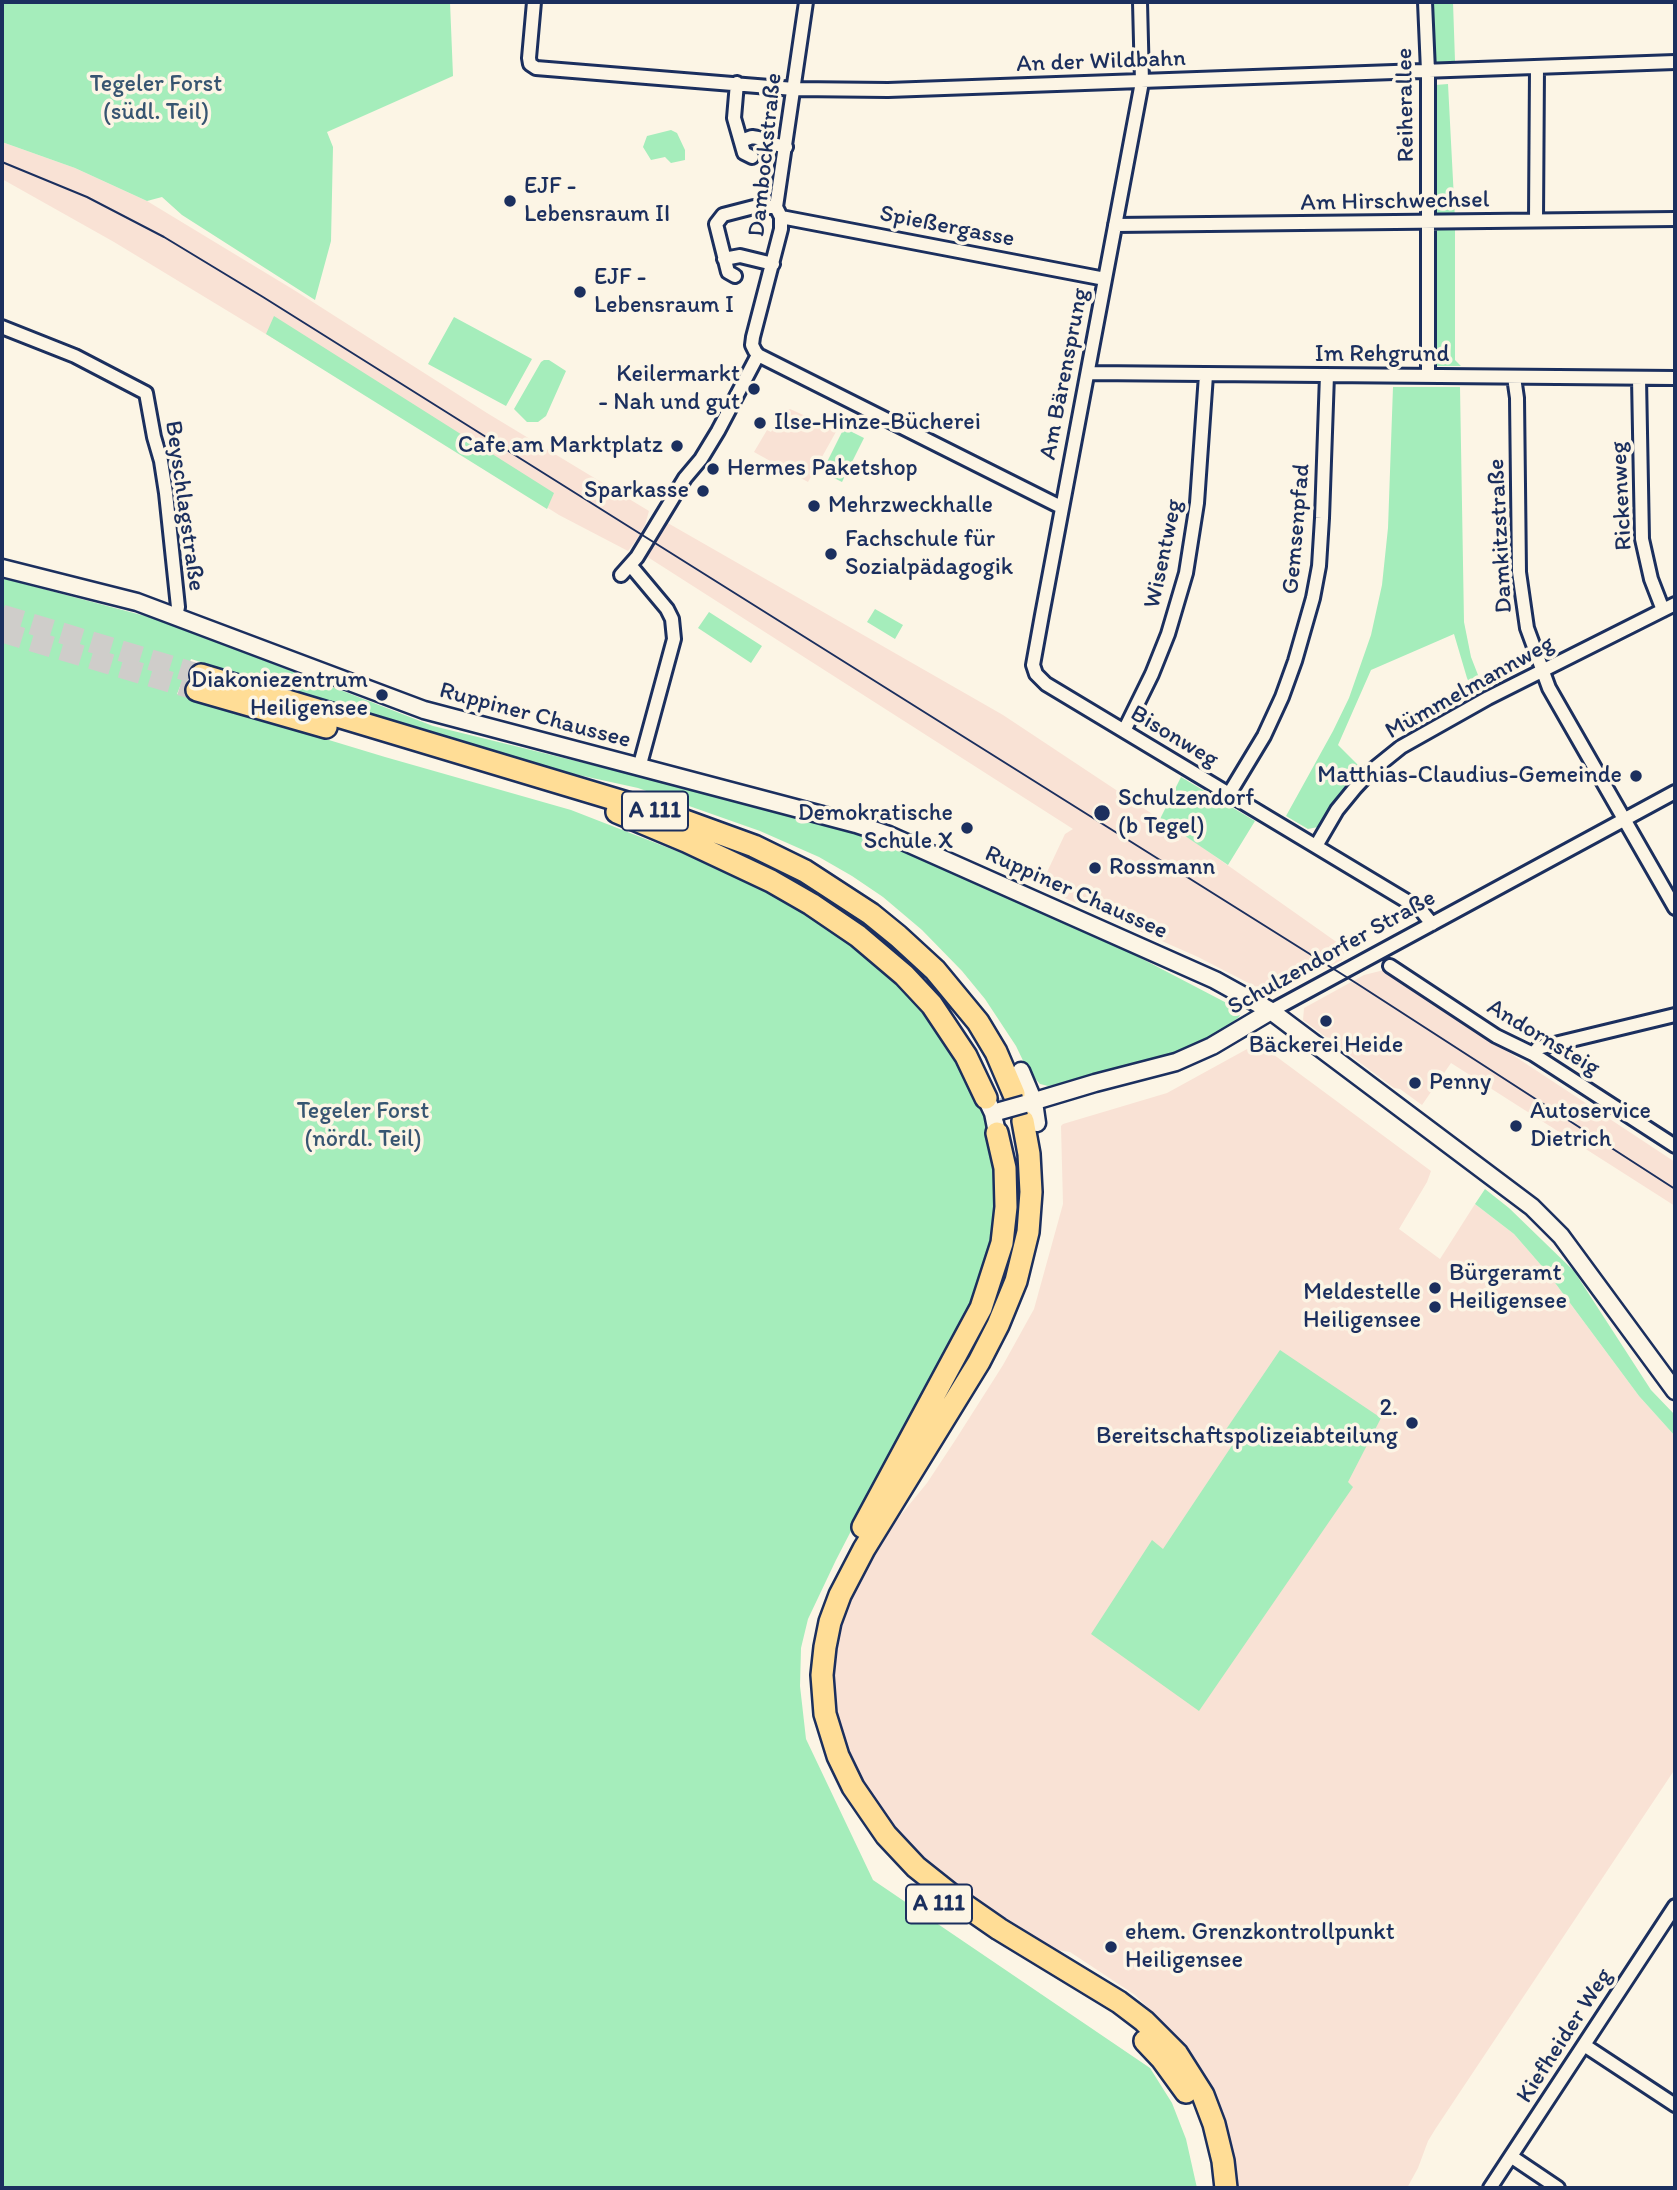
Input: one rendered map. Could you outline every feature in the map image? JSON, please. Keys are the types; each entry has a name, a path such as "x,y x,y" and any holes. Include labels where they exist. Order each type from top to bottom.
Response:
{"highway":[{"name":"A 111","path":"1011,1111 966,1056 932,1005 904,975 858,936 820,909 771,881 615,811 199,682 555,781 732,837 805,871 856,904 898,936 953,989 978,1022 996,1052 1011,1111 1029,1154 1031,1192 1028,1232 1016,1281 998,1325 978,1362 859,1547 836,1574 821,1608 810,1651 808,1685 812,1720 837,1788 851,1812 884,1854 929,1897 984,1936 1099,2005 1152,2048 1176,2077 1191,2102 1208,2155 1212,2188"},
{"path":"555,781 629,796 685,813 788,848 830,869 902,922 952,969 989,1015 1021,1072"},
{"name":"A 111","path":"859,1547 830,1622 824,1647 822,1675 829,1732 853,1787 886,1835 936,1884 999,1929 1119,2002 1162,2037 1186,2066 1203,2095 1220,2146 1226,2188"}],"street":[{"name":"An der Wildbahn","path":"534,2 528,58 530,64 537,68 794,89 888,90 1675,62"},
{"name":"Dambockstraße","path":"639,768 674,639 672,619 667,609 626,570 685,478 701,459 758,355 752,345 753,337 781,229 779,212 786,147 806,2"},
{"name":"Am Bärensprung","path":"1035,674 1033,665 1142,82 1140,2"},
{"name":"Reiherallee","path":"1425,2 1428,71 1428,376"},
{"path":"1536,68 1536,220"},
{"path":"737,83 734,118 744,153 752,157"},
{"path":"741,141 752,137 786,147"},
{"name":"Spießergasse","path":"724,259 716,224 723,215 754,207 1105,279"},
{"name":"Am Hirschwechsel","path":"1115,225 1675,219"},
{"path":"735,276 728,272 724,259 740,256 773,264"},
{"name":"Beyschlagstraße","path":"2,327 75,356 146,393 166,493 178,607 176,616"},
{"path":"758,355 1062,507"},
{"name":"Im Rehgrund","path":"1088,373 1675,378"},
{"name":"Wisentweg","path":"1124,731 1168,634 1185,573 1197,503 1206,375"},
{"name":"Gemsenpfad","path":"1229,794 1264,736 1282,697 1313,598 1322,522 1327,375"},
{"name":"Damkitzstraße","path":"1514,377 1517,398 1519,573 1527,628 1542,671 1556,699 1675,908"},
{"name":"Rickenweg","path":"1639,378 1642,540 1651,579 1663,610"},
{"name":"Ruppiner Chaussee","path":"2,568 119,597 176,616 424,710 889,835 1215,979 1271,1011 1511,1190 1549,1223 1675,1391"},
{"name":"Mümmelmannweg","path":"1316,846 1338,808 1370,772 1416,737 1675,604"},
{"name":"Bisonweg","path":"1035,674 1046,684 1420,909 1432,924"},
{"name":"Schulzendorfer Straße","path":"1011,1111 1095,1083 1176,1062 1212,1046 1271,1011 1675,792"},
{"name":"Andornsteig","path":"1390,966 1496,1037 1533,1054 1675,1146"},
{"path":"1533,1054 1538,1048 1675,1015"},
{"path":"1011,1111 1021,1072"},
{"name":"Kiefheider Weg","path":"1490,2188 1675,1906"},
{"path":"1584,2045 1675,2105"},
{"path":"1511,2157 1559,2188"}],"shaded area":[{"path":"2,142 75,168 147,201 649,511 637,539 628,551 559,515 114,242 2,179"},
{"path":"790,409 837,430 808,482 754,452 767,430 771,432 777,422 773,419 776,413"},
{"path":"666,522 1003,715 1199,845 1345,948 1342,960 1324,969 1306,972 1280,992 1268,993 1198,957 1040,887 1065,834 1073,829 646,556"},
{"path":"1384,970 1675,1162 1675,1206 1451,1063 1422,1105 1400,1089 1394,1088 1303,1020 1304,1008 1364,975"},
{"path":"1258,1043 1431,1171 1399,1229 1440,1259 1475,1204 1514,1234 1547,1272 1639,1396 1675,1436 1675,1769 1436,2128 1407,2188 1238,2188 1227,2122 1204,2074 1175,2035 1135,1995 1070,1952 1056,1950 944,1878 879,1807 836,1729 831,1687 834,1638 842,1606 886,1533 927,1483 956,1439 1003,1365 1034,1309 1063,1204 1061,1126 1167,1093"}],"green space":[{"name":"Tegeler Forst (südl. Teil)","path":"2,2 450,2 453,76 327,132 333,147 331,241 315,300 182,215 162,197 147,201 75,168 2,142"},
{"path":"1432,2 1453,2 1455,61 1435,64"},
{"path":"1448,84 1455,219 1455,360 1461,366 1432,366 1437,294 1435,85"},
{"path":"671,130 677,133 685,150 685,160 671,163 665,157 651,160 643,147 647,136"},
{"path":"274,316 554,493 547,509 266,334"},
{"path":"454,317 532,359 506,406 428,364"},
{"path":"544,360 549,360 566,371 546,416 538,422 527,422 514,409"},
{"path":"1393,387 1460,387 1464,622 1471,657 1485,693 1476,698 1454,634 1371,670 1338,745 1363,770 1343,791 1318,827 1308,829 1286,816 1349,698 1371,635 1382,585 1388,528"},
{"path":"844,428 864,438 842,482 822,472"},
{"name":"Tegeler Forst (nördl. Teil)","path":"2,578 179,625 178,627 433,726 866,832 1129,952 1242,1011 1239,1017 1213,1038 1194,1048 1101,1076 1048,1086 1040,1084 1028,1071 1016,1046 985,999 962,971 922,930 883,897 819,857 760,831 638,788 533,765 191,659 177,694 571,810 733,873 800,907 870,956 907,989 937,1024 985,1113 996,1155 996,1241 982,1286 912,1413 808,1619 801,1648 800,1686 806,1739 873,1880 1150,2068 1172,2103 1186,2139 1197,2188 2,2188"},
{"path":"875,609 903,625 895,639 867,622"},
{"path":"709,612 762,646 751,663 698,628"},
{"path":"1181,777 1255,821 1228,865 1160,819"},
{"path":"1485,1189 1509,1208 1574,1271 1651,1390 1675,1415 1675,1436 1639,1396 1547,1272 1514,1234 1475,1204"},
{"path":"1280,1350 1381,1418 1348,1482 1353,1487 1199,1711 1091,1634 1152,1540 1163,1549 1235,1441 1225,1431"}],"tunnel":[{"path":"2,615 201,675"},
{"path":"2,632 197,690"},
{"path":"1004,1097 1012,1123"}],"tram line":[{"path":"2,162 87,197 164,237 263,297 1356,983 1675,1189"}],"place":[{"name":"EJF - Lebensraum II","path":"510,201"},
{"name":"EJF - Lebensraum I","path":"580,292"},
{"name":"Keilermarkt - Nah und gut","path":"754,389"},
{"name":"Ilse-Hinze-Bücherei","path":"760,423"},
{"name":"Cafe am Marktplatz","path":"677,446"},
{"name":"Hermes Paketshop","path":"713,469"},
{"name":"Sparkasse","path":"703,491"},
{"name":"Mehrzweckhalle","path":"814,506"},
{"name":"Fachschule für Sozialpädagogik","path":"831,554"},
{"name":"Diakoniezentrum Heiligensee","path":"382,695"},
{"name":"Matthias-Claudius-Gemeinde","path":"1636,776"},
{"name":"Schulzendorf (b Tegel)","path":"1102,813"},
{"name":"Demokratische Schule X","path":"967,828"},
{"name":"Rossmann","path":"1095,868"},
{"name":"Bäckerei Heide","path":"1326,1021"},
{"name":"Penny","path":"1415,1083"},
{"name":"Autoservice Dietrich","path":"1516,1126"},
{"name":"Bürgeramt Heiligensee","path":"1435,1288"},
{"name":"Meldestelle Heiligensee","path":"1435,1307"},
{"name":"2. Bereitschaftspolizeiabteilung","path":"1412,1423"},
{"name":"ehem. Grenzkontrollpunkt Heiligensee","path":"1111,1947"}]}
